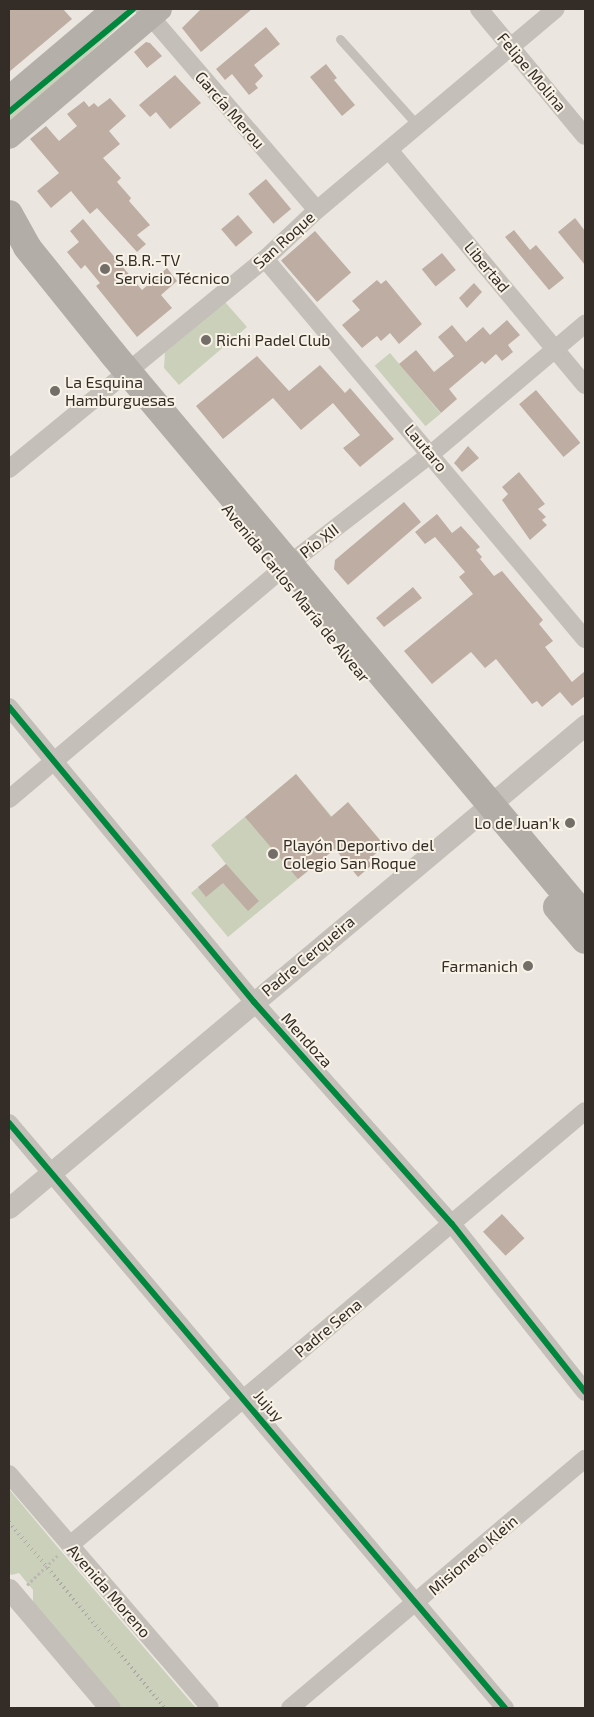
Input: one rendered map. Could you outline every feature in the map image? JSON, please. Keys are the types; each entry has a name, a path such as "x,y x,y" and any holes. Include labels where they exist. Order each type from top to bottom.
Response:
{"main road":[{"path":"9,98 114,9"},
{"path":"9,137 151,11"},
{"name":"Avenida Carlos María de Alvear","path":"9,207 127,369"},
{"name":"Avenida Carlos María de Alvear","path":"9,214 15,242 127,369 490,805 585,916"},
{"name":"Avenida Carlos María de Alvear","path":"490,805 585,889"},
{"name":"Avenida Carlos María de Alvear","path":"490,805 585,940"}],"street":[{"name":"Felipe Molina","path":"479,9 585,136"},
{"name":"San Roque","path":"9,469 127,369 265,259 317,210 556,9"},
{"name":"García Merou","path":"151,11 317,210"},
{"name":"Libertad","path":"389,150 585,385"},
{"name":"Lautaro","path":"265,259 585,639"},
{"name":"Pío XII","path":"9,799 290,564 431,454 585,324"},
{"name":"Mendoza","path":"9,707 254,1002 452,1224 585,1392"},
{"name":"Padre Cerqueira","path":"9,1208 585,725"},
{"name":"Padre Sena","path":"70,1545 585,1111"},
{"name":"Jujuy","path":"9,1123 505,1708"},
{"name":"Misionero Klein","path":"290,1708 417,1603 585,1459"},
{"name":"Avenida Moreno","path":"9,1474 210,1708"},
{"path":"11,1596 110,1708"}],"lane":[{"path":"340,39 418,126"}],"path":[{"path":"11,1596 70,1545"}],"green space":[{"path":"122,13 128,18 9,125 9,109"},
{"name":"Richi Padel Club","path":"225,302 247,327 179,385 164,368 165,352"},
{"path":"390,353 441,414 425,426 375,366"},
{"name":"Playón Deportivo del Colegio San Roque","path":"296,774 349,837 228,937 191,893 226,864 211,845"},
{"path":"9,1489 196,1708 122,1708 33,1607 33,1590 19,1573 11,1575 9,1572"}],"building":[{"path":"9,9 63,9 72,19 9,72"},
{"path":"201,9 252,9 201,52 182,28"},
{"path":"266,27 280,44 254,65 263,76 255,84 258,88 249,95 232,74 225,80 216,69"},
{"path":"146,42 150,43 162,56 147,68 134,52"},
{"path":"326,64 337,78 334,80 355,105 342,116 310,77"},
{"path":"175,75 201,103 170,129 156,112 150,117 139,105"},
{"path":"110,98 126,116 109,131 120,144 103,158 121,178 117,182 131,198 129,201 150,225 137,235 146,244 137,252 97,208 90,214 71,191 51,208 37,191 59,173 30,139 46,126 59,141 77,126 67,114 84,101 89,107 94,103 98,107"},
{"path":"266,179 291,209 273,224 248,194"},
{"path":"238,215 253,233 236,247 221,229"},
{"path":"575,218 585,231 585,265 558,232"},
{"path":"83,219 142,290 167,268 177,281 161,295 172,308 137,337 96,286 100,283 85,265 81,269 67,252 79,242 70,231"},
{"path":"514,230 530,250 536,245 564,278 549,290 505,237"},
{"path":"315,231 351,273 317,302 281,261"},
{"path":"442,253 456,270 436,286 422,269"},
{"path":"377,280 381,284 386,280 422,324 399,344 390,333 381,341 377,336 362,348 342,325 360,310 352,301"},
{"path":"474,283 482,292 467,308 459,298"},
{"path":"507,320 520,335 508,345 513,352 502,361 496,354 485,364 482,361 449,389 457,399 441,413 399,364 416,350 434,372 454,356 438,337 452,325 466,342 483,327 490,335"},
{"path":"257,356 289,391 320,365 345,393 350,388 394,439 360,467 343,448 360,435 333,403 301,430 273,398 223,439 196,406"},
{"path":"536,390 580,443 563,457 519,404"},
{"path":"468,446 479,458 462,472 454,463"},
{"path":"519,472 545,504 538,509 546,517 542,520 547,525 530,540 502,500 508,494 502,487"},
{"path":"404,502 421,522 348,585 334,569 335,560"},
{"path":"437,514 452,533 461,526 480,547 476,550 482,557 480,559 494,576 502,571 543,620 539,624 553,641 545,647 572,682 585,671 585,696 572,706 560,692 542,707 537,701 532,704 496,659 485,668 471,652 432,684 404,651 473,594 459,577 465,572 435,537 425,544 415,532"},
{"path":"413,587 422,598 384,627 376,618"},
{"path":"296,774 331,817 348,802 385,846 368,860 372,865 358,877 335,849 298,879 245,817"},
{"path":"226,864 259,901 248,911 223,883 206,897 198,887"},
{"path":"502,1214 525,1238 505,1256 483,1232"}],"railway":[{"path":"9,1522 165,1708"}],"cycle path":[{"path":"9,112 133,9"},
{"path":"9,707 254,1002 452,1224 585,1392"},
{"path":"9,1123 505,1708"}],"place":[{"name":"S.B.R.-TV Servicio Técnico","path":"105,269"},
{"name":"Richi Padel Club","path":"206,340"},
{"name":"La Esquina Hamburguesas","path":"55,391"},
{"name":"Lo de Juan'k","path":"570,823"},
{"name":"Playón Deportivo del Colegio San Roque","path":"273,854"},
{"name":"Farmanich","path":"528,966"}]}
